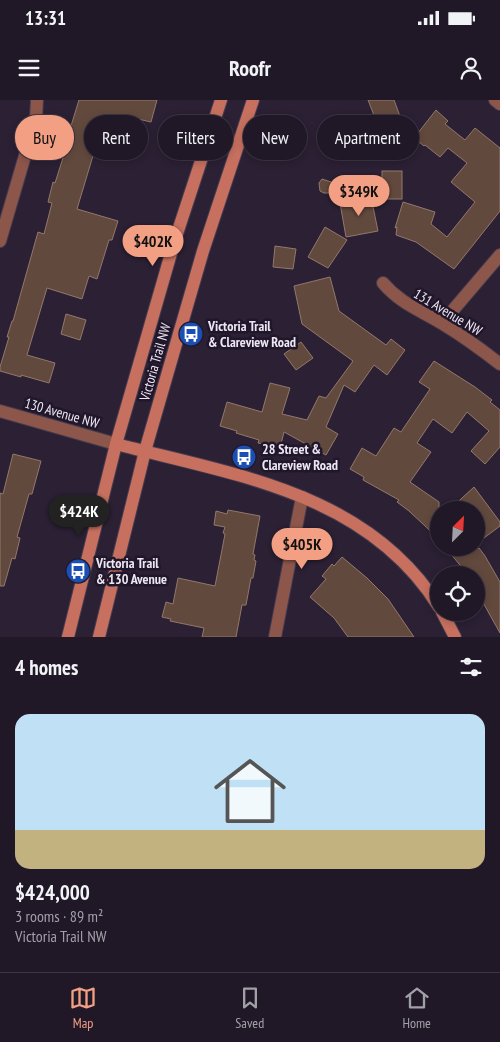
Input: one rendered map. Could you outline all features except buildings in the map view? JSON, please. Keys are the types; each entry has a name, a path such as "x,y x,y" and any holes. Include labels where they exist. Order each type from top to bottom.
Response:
{"main road":[{"name":"Victoria Trail NW","path":"68,637 116,444 174,243 221,100"},
{"name":"Victoria Trail NW","path":"99,637 145,451 203,251 253,100"},
{"path":"116,444 236,474 302,497 346,517 385,544 419,578 430,594"},
{"path":"447,621 455,637"}],"street":[{"path":"0,242 36,118 37,100"},
{"path":"495,100 500,104"},
{"path":"442,324 500,255"},
{"name":"131 Avenue NW","path":"383,283 404,303 442,324 481,349 500,364"},
{"name":"130 Avenue NW","path":"0,411 116,444"},
{"path":"275,637 302,497"}],"place":[{"name":"Victoria Trail & Clareview Road","path":"191,334"},
{"name":"28 Street & Clareview Road","path":"244,457"},
{"name":"Victoria Trail & 130 Avenue","path":"78,571"}]}
